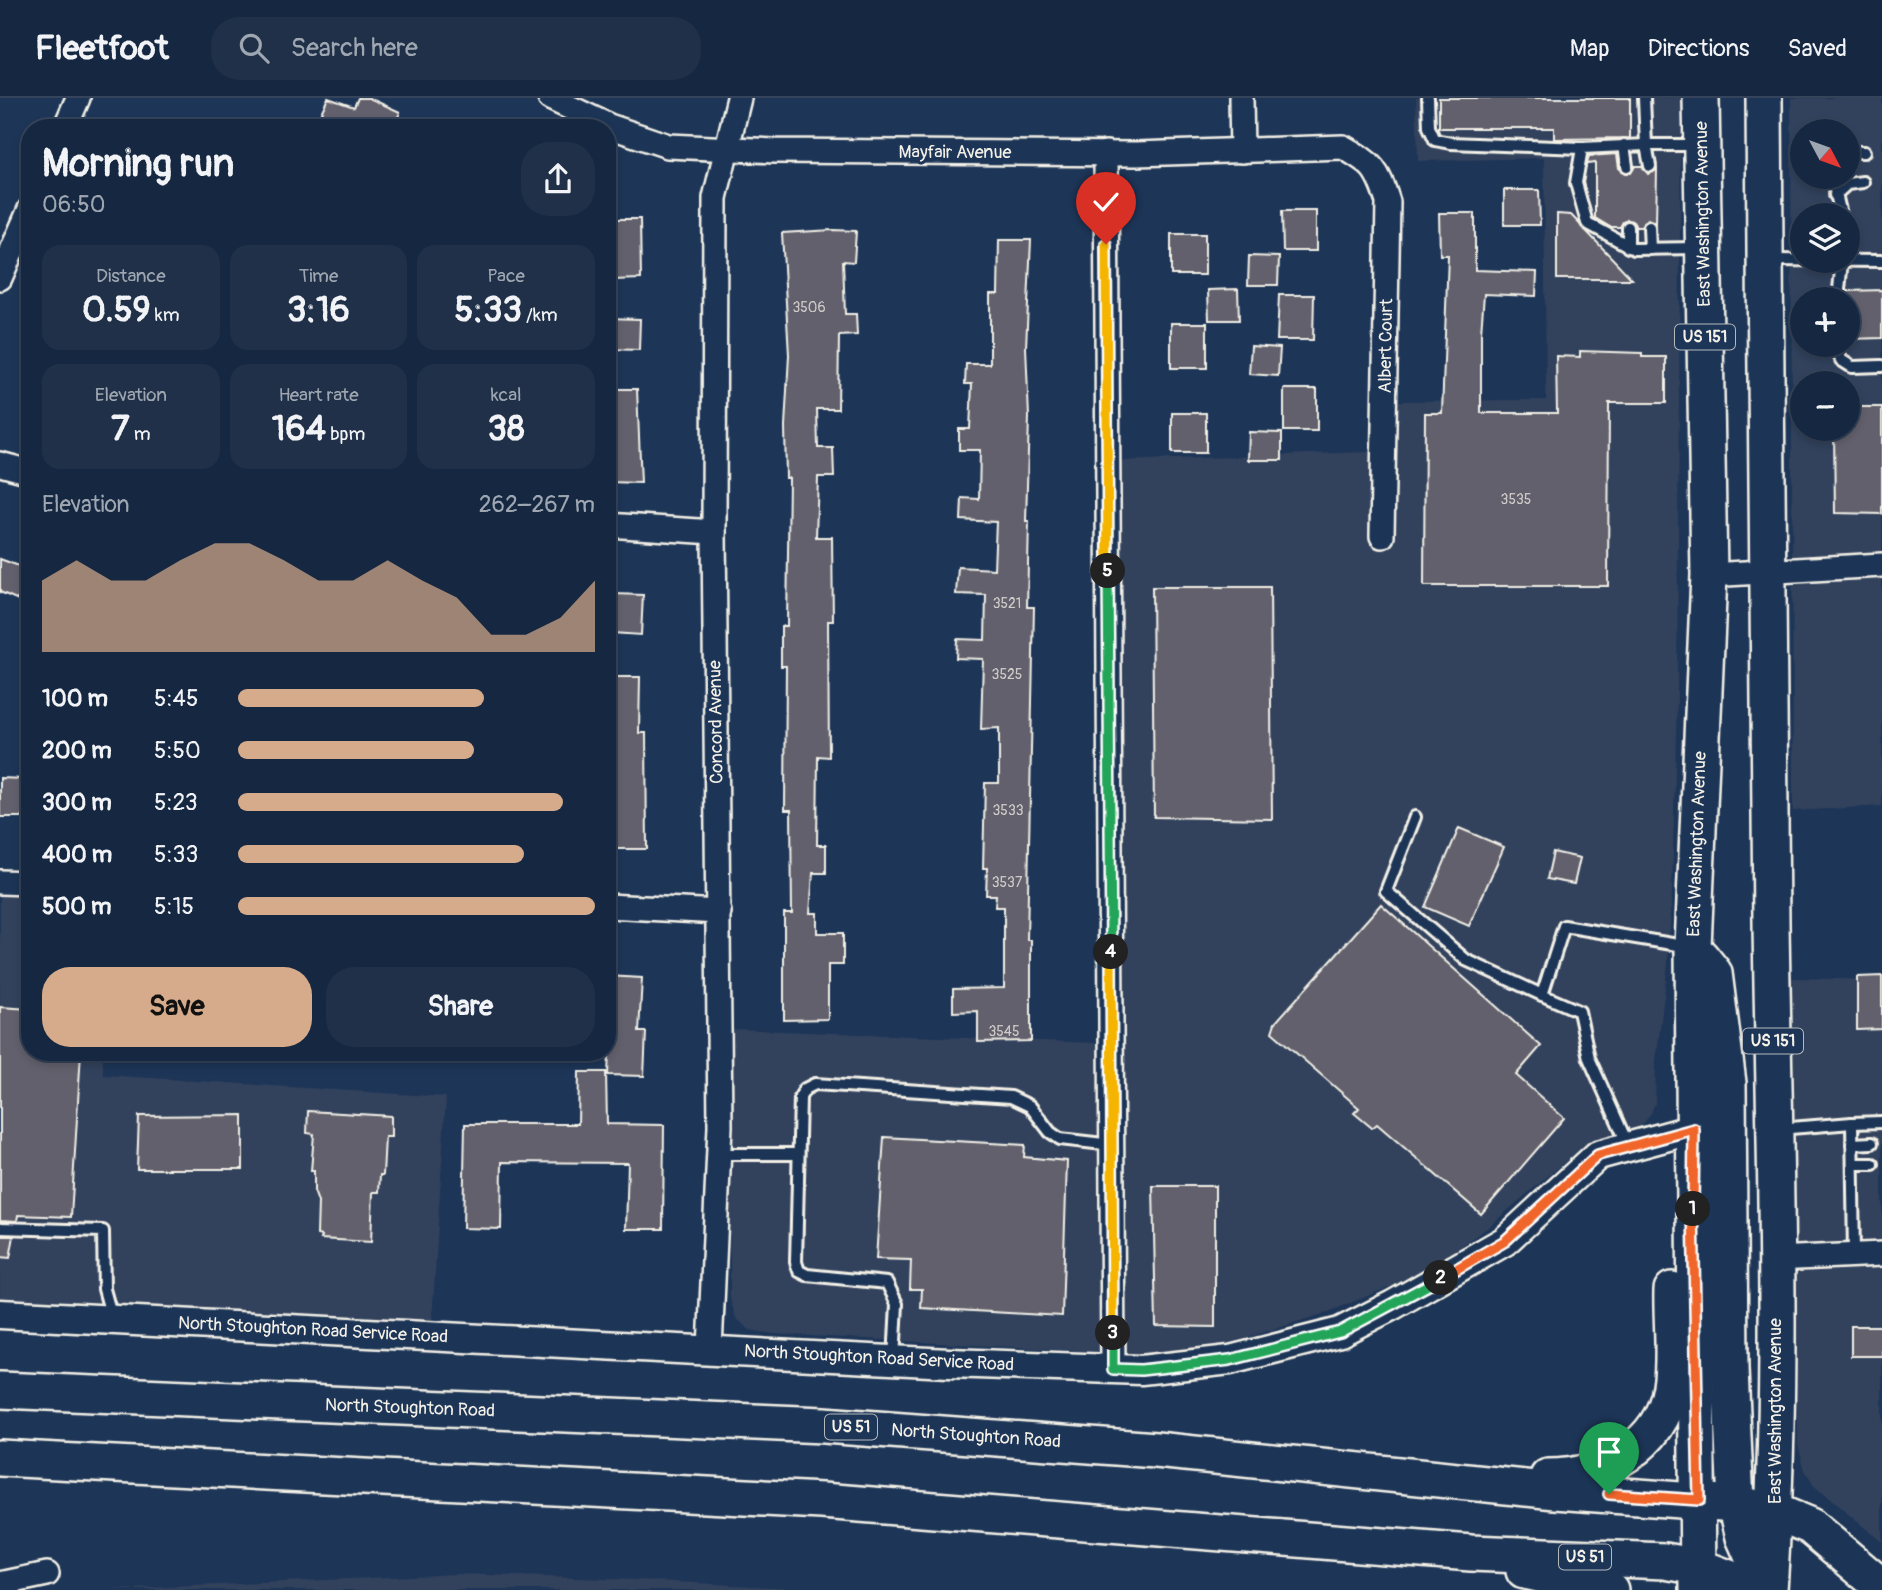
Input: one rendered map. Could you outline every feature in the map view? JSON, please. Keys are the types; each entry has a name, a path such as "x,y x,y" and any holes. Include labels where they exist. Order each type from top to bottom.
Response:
{"main road":[{"name":"East Washington Avenue","path":"1699,1578 1693,1173 1693,947 1709,575 1701,98"},
{"name":"East Washington Avenue","path":"1756,1588 1774,1511 1776,1259 1765,571 1764,98"},
{"path":"1693,947 1714,973 1728,1083 1730,1369 1736,1504 1756,1588"},
{"path":"1412,1476 1562,1477 1611,1465 1645,1439 1655,1427 1671,1387 1672,1195 1693,1173"},
{"name":"North Stoughton Road","path":"0,1390 824,1425 1156,1450 1555,1491 1699,1500 1774,1511 1810,1526 1882,1587"},
{"name":"US 51","path":"0,1458 822,1502 1471,1553 1642,1560 1699,1578 1756,1588"},
{"path":"1699,1500 1731,1536 1741,1564 1756,1588"},
{"path":"1471,1553 1539,1575 1610,1590"}],"street":[{"path":"69,119 78,98"},
{"name":"Mayfair Avenue","path":"550,98 594,119"},
{"name":"Concord Avenue","path":"710,1349 719,1154 714,532 715,198 739,98"},
{"path":"1241,98 1241,151"},
{"name":"Mayfair Avenue","path":"616,128 668,146 725,149 1106,153 1343,148 1367,161"},
{"path":"1106,153 1113,1369"},
{"name":"Albert Court","path":"1367,161 1378,171 1388,202 1382,536"},
{"path":"0,278 21,230"},
{"path":"0,464 21,470"},
{"path":"616,527 714,532"},
{"path":"1709,575 1882,565"},
{"path":"0,882 21,883"},
{"path":"616,906 719,912"},
{"name":"North Stoughton Road Service Road","path":"0,1314 894,1360 1141,1370 1230,1360 1340,1332 1403,1300 1505,1241 1598,1155 1694,1129"},
{"path":"1776,1259 1882,1254"},
{"path":"0,1584 47,1574"}],"lane":[{"path":"1428,98 1429,127 1435,140 1451,143 1582,148 1702,144"},
{"path":"1644,98 1646,145 1650,166"},
{"path":"1624,145 1627,166"},
{"path":"1582,148 1576,183 1587,223 1628,247 1704,248"},
{"path":"1835,195 1847,184 1863,182"},
{"path":"1834,189 1837,203"},
{"path":"1628,227 1628,247"},
{"path":"1649,227 1650,249"},
{"path":"1765,260 1790,260"},
{"path":"1860,261 1882,261"},
{"path":"1840,357 1853,367 1882,366"},
{"path":"1415,817 1387,891 1466,960 1579,1012 1589,1058 1629,1145"},
{"path":"1542,995 1564,926 1693,947"},
{"path":"894,1360 897,1304 887,1283 807,1275 800,1270 796,1262 800,1097 805,1089 815,1083 1011,1097 1030,1106 1060,1139 1112,1145"},
{"path":"1774,1129 1882,1122"},
{"path":"1852,1123 1854,1255"},
{"path":"1853,1143 1872,1143"},
{"path":"719,1154 798,1154"},
{"path":"1853,1164 1873,1164"},
{"path":"0,1228 103,1231 104,1289 113,1320"}],"shaded area":[{"path":"1416,98 1681,98 1677,694 1672,893 1668,963 1656,1061 1655,1103 1651,1113 1644,1123 1635,1129 1580,1149 1487,1228 1421,1274 1326,1313 1220,1346 1140,1354 773,1334 750,1330 736,1318 730,1299 730,1029 1121,1044 1119,461 1395,451 1396,401 1546,400 1544,158 1418,161"},
{"path":"1791,98 1882,98 1882,806 1793,811 1792,441 1860,441 1860,371 1792,371 1792,357 1860,357 1860,287 1792,287 1791,273 1860,273 1860,203 1791,203 1791,189 1860,189 1860,119 1791,119"},
{"path":"0,882 21,883 21,1061 103,1061 103,1075 446,1097 431,1336 0,1314"},
{"path":"1791,978 1882,980 1882,1542 1813,1485 1805,1470 1798,1445"},
{"path":"455,1574 636,1580 833,1590 108,1590"}],"building":[{"path":"328,98 354,107 358,98 369,98 400,112 397,119 318,119"},
{"path":"1439,98 1630,98 1630,138 1554,139 1554,128 1439,128"},
{"path":"1617,154 1619,168 1625,173 1631,173 1635,166 1642,166 1648,174 1657,169 1656,224 1648,219 1641,227 1636,227 1627,219 1620,227 1610,227 1595,218 1595,163 1587,164 1589,156"},
{"path":"1504,190 1539,190 1540,225 1504,225"},
{"path":"1282,211 1316,211 1316,251 1283,251"},
{"path":"1439,213 1475,213 1475,270 1537,272 1536,296 1484,294 1481,413 1557,413 1556,356 1580,357 1580,351 1642,353 1642,357 1666,357 1666,403 1609,403 1608,586 1424,586 1425,413 1442,413 1448,255 1440,255"},
{"path":"1557,214 1571,215 1632,279 1557,279"},
{"path":"616,219 640,219 641,279 616,280"},
{"path":"856,231 854,262 843,261 845,314 856,314 857,335 839,336 838,409 817,409 818,448 833,448 834,477 818,477 816,537 832,537 833,621 828,621 829,757 818,756 817,845 826,845 826,873 813,873 810,913 817,913 817,933 843,933 843,965 828,965 828,1019 784,1020 784,913 792,913 791,810 785,810 786,666 781,666 781,626 787,626 789,478 786,478 785,426 789,355 782,233"},
{"path":"1171,234 1205,234 1205,275 1171,275"},
{"path":"999,240 1031,240 1026,347 1029,417 1026,521 1029,521 1027,607 1034,607 1027,940 1031,940 1031,1041 978,1042 978,1011 953,1012 953,989 1004,988 1004,907 995,907 996,895 986,895 987,868 983,868 985,783 999,783 999,728 981,729 983,659 956,658 957,639 985,640 986,595 956,594 958,567 994,569 996,522 961,520 962,498 979,499 980,450 959,450 959,429 970,429 972,384 965,384 966,364 990,364 990,294 998,294"},
{"path":"1249,256 1279,257 1278,285 1248,285"},
{"path":"1238,289 1239,320 1209,320 1208,290"},
{"path":"1882,290 1882,338 1860,339 1860,291"},
{"path":"1279,295 1314,295 1313,340 1277,340"},
{"path":"616,318 640,319 639,350 616,349"},
{"path":"1171,323 1207,323 1207,368 1171,368"},
{"path":"1251,346 1280,348 1278,376 1249,374"},
{"path":"616,389 637,389 641,483 616,482"},
{"path":"1284,389 1317,389 1317,431 1284,431"},
{"path":"1860,407 1882,407 1882,514 1835,513 1834,441 1860,441"},
{"path":"1172,413 1206,413 1206,453 1172,453"},
{"path":"1249,432 1282,433 1282,460 1248,460"},
{"path":"0,559 21,567 21,601 0,592"},
{"path":"1152,587 1270,587 1272,819 1154,817"},
{"path":"616,594 643,595 641,635 616,633"},
{"path":"616,677 640,677 639,733 646,733 647,849 616,849"},
{"path":"0,778 21,779 21,817 0,817"},
{"path":"1459,828 1504,847 1469,926 1425,907"},
{"path":"1553,852 1580,858 1574,884 1547,879"},
{"path":"1381,904 1541,1046 1516,1075 1564,1118 1481,1214 1377,1124 1372,1128 1354,1113 1359,1108 1272,1032 1275,1023"},
{"path":"1882,976 1882,1029 1857,1030 1857,977"},
{"path":"616,977 642,978 639,1032 646,1032 644,1076 608,1075 609,1061 616,1061"},
{"path":"0,1007 21,1008 21,1061 80,1061 71,1217 18,1215 17,1221 0,1220"},
{"path":"579,1072 606,1072 607,1124 664,1125 663,1229 626,1229 628,1163 502,1162 501,1229 463,1228 465,1124 578,1124"},
{"path":"308,1111 391,1116 391,1137 385,1137 383,1175 380,1175 379,1192 373,1192 371,1242 321,1239 322,1236 317,1235 318,1202 314,1191 314,1171 311,1171 314,1134 307,1133"},
{"path":"243,1115 243,1169 137,1169 139,1116"},
{"path":"884,1137 1025,1145 1024,1157 1067,1161 1062,1316 921,1308 922,1289 910,1289 911,1260 876,1259"},
{"path":"1153,1186 1215,1186 1215,1327 1156,1326"},
{"path":"0,1236 14,1236 10,1258 0,1257"},
{"path":"1851,1326 1882,1326 1882,1356 1851,1356"}],"route":[{"path":"1106,244 1113,1369 1141,1370 1230,1360 1340,1332 1403,1300 1505,1241 1598,1155 1694,1129 1699,1500 1609,1494"}]}
